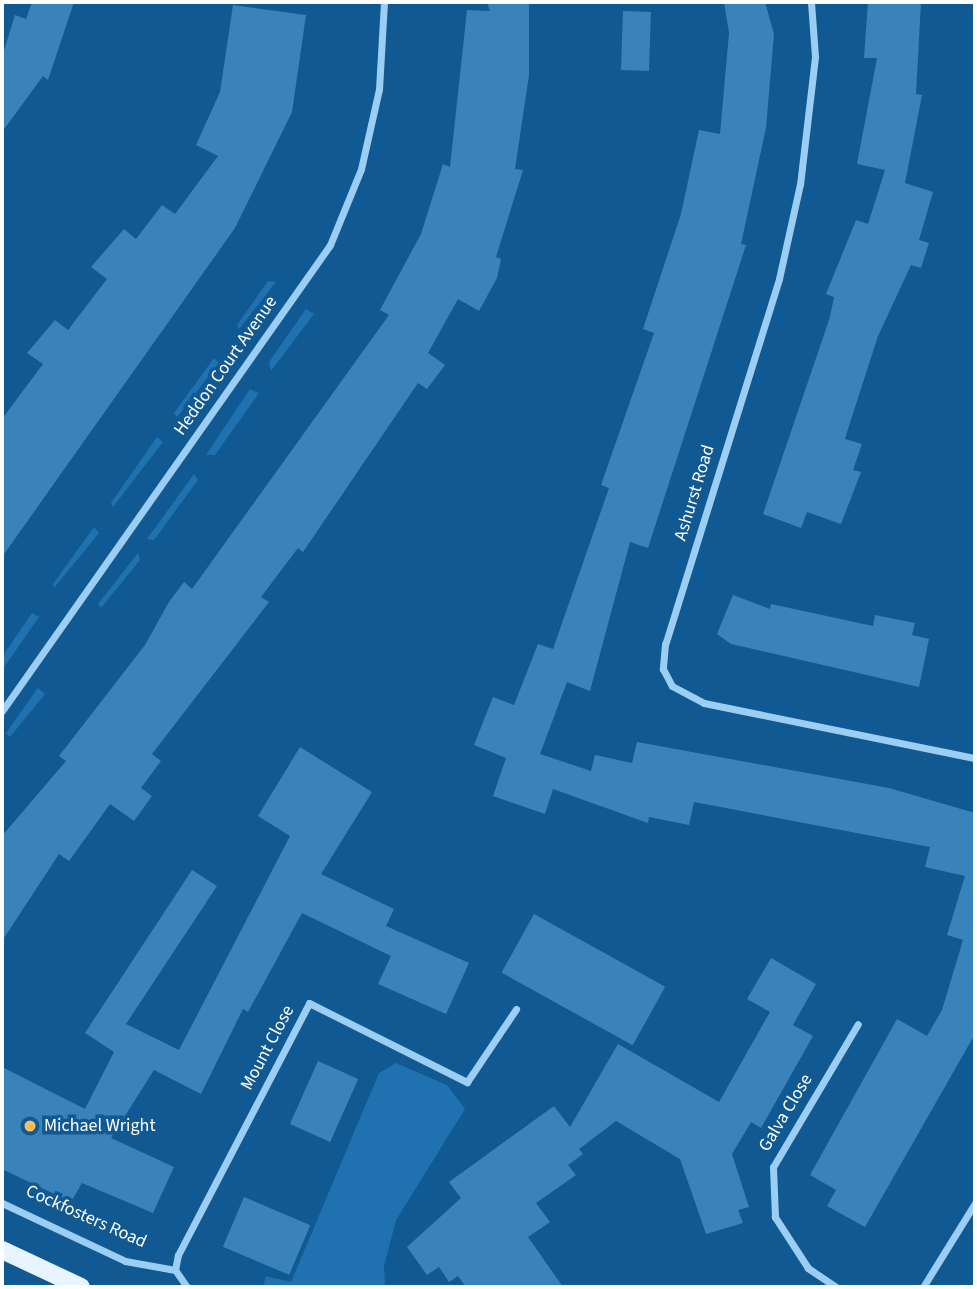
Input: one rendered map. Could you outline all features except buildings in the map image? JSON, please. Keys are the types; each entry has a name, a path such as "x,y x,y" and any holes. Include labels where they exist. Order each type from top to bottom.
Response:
{"main road":[{"path":"2,1250 81,1287"}],"street":[{"name":"Heddon Court Avenue","path":"2,711 330,245 361,169 379,89 384,2"},
{"name":"Ashurst Road","path":"811,2 815,57 800,184 779,279 663,669 672,686 704,703 975,758"},
{"name":"Mount Close","path":"175,1270 309,1003 467,1082 516,1009"},
{"name":"Galva Close","path":"835,1287 808,1268 775,1217 773,1167 858,1024"},
{"name":"Cockfosters Road","path":"2,1203 125,1261 175,1270"},
{"path":"923,1287 975,1203"},
{"path":"175,1270 187,1287"}],"shaded area":[{"path":"268,281 276,282 239,329 237,325"},
{"path":"306,309 314,314 271,371 269,362"},
{"path":"214,358 219,363 177,417 174,413"},
{"path":"250,389 259,393 215,455 206,455"},
{"path":"157,437 163,442 113,507 111,503"},
{"path":"194,474 198,480 154,540 147,539"},
{"path":"94,527 99,533 54,588 53,584"},
{"path":"138,553 140,560 101,608 98,604"},
{"path":"32,613 39,617 2,670 2,657"},
{"path":"38,688 45,694 10,737 6,733"},
{"path":"396,1063 447,1085 465,1109 396,1220 384,1266 385,1287 263,1287 266,1276 291,1282 379,1073"}],"place":[{"name":"Michael Wright","path":"30,1126"}]}
